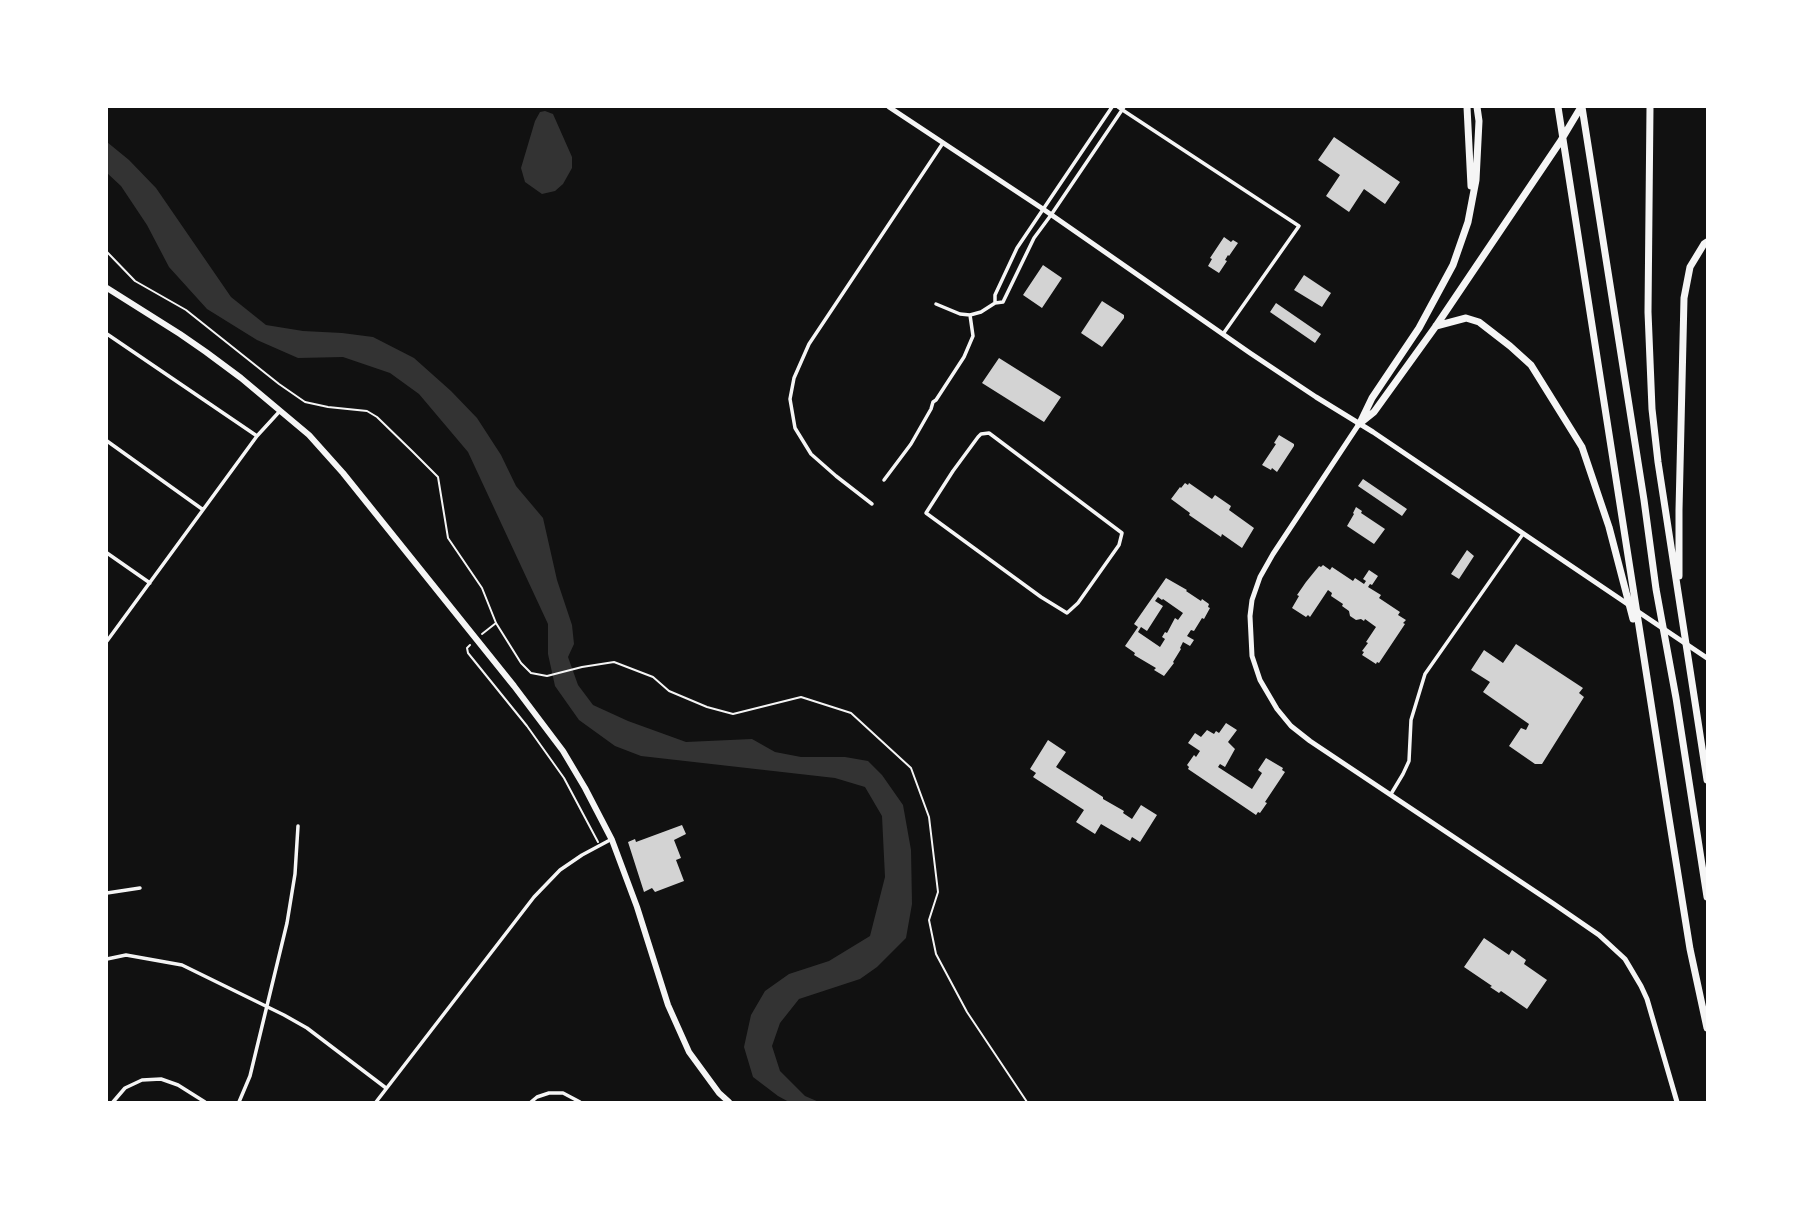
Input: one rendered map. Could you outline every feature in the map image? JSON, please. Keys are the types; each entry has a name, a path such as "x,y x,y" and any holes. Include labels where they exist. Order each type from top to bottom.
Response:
{"highway":[{"path":"1467,107 1471,180 1468,222"},
{"path":"1359,424 1372,397 1419,328 1453,265 1468,222 1476,180 1478,107"},
{"path":"1556,107 1690,949 1707,1028"},
{"path":"1359,424 1374,412 1436,326 1582,107"},
{"path":"1582,107 1656,589 1707,897"},
{"path":"1650,107 1647,312 1650,372 1658,462 1707,780"},
{"path":"1679,598 1685,298 1690,267 1707,242"},
{"path":"1436,326 1466,318 1479,322 1531,365 1582,447 1609,527 1643,649"}],"main road":[{"path":"889,107 1043,209 1315,397 1707,658"},
{"path":"107,288 189,340 241,378 309,435 343,473 476,638 563,751 612,840 637,907 668,1005 689,1052 719,1093 729,1102"},
{"path":"1359,424 1273,554 1260,577 1252,600 1252,656 1267,695 1291,726 1310,741 1599,935 1625,959 1647,999 1677,1102"}],"street":[{"path":"995,303 995,295 1017,248 1112,107"},
{"path":"1118,107 1124,108 1299,226 1223,334"},
{"path":"936,304 960,314 970,315 1003,302 1034,238 1124,108"},
{"path":"872,504 811,454 794,428 790,399 794,378 809,344 943,143"},
{"path":"884,480 911,444 933,402 964,357 972,336 970,315"},
{"path":"107,334 257,436"},
{"path":"108,638 257,436 281,410"},
{"path":"989,433 1122,533 1119,545 1078,603 1067,613 926,513 981,434 989,433"},
{"path":"107,441 202,509"},
{"path":"1391,794 1409,761 1411,720 1424,674 1523,534"},
{"path":"107,553 150,583"},
{"path":"239,1102 250,1076 289,911 298,826"},
{"path":"376,1102 534,897 560,870 612,840"},
{"path":"107,893 140,888"},
{"path":"107,959 125,955 182,965 307,1028 386,1088"},
{"path":"113,1102 125,1088 142,1080 161,1079 178,1085 205,1102"},
{"path":"531,1102 550,1093 563,1093 580,1102"}],"path":[{"path":"107,252 135,281 186,310 305,402 367,411 377,417 438,477 448,538 482,588 496,623 521,663 531,673 547,676 614,662 653,677 669,691 707,707 733,713 802,697 851,713 911,768 929,817 938,892 929,920 936,954 967,1012 1027,1102"},
{"path":"496,623 476,638 467,648 468,653 527,726 564,778 600,846"}],"shaded area":[{"path":"540,112 553,114 572,157 572,168 563,184 555,191 542,194 525,182 521,168 535,121"},
{"path":"107,142 156,188 231,297 266,325 373,337 414,358 477,418 501,455 516,486 543,518 557,580 572,625 574,644 568,657 578,685 593,705 686,742 752,739 775,752 801,757 845,757 868,761 882,775 903,805 911,850 912,904 906,938 877,967 860,979 799,999 780,1023 772,1046 780,1071 805,1096 819,1102 789,1102 778,1096 753,1077 744,1047 751,1015 765,991 789,974 829,961 870,936 885,877 882,816 865,787 835,778 641,756 615,746 579,720 555,686 548,654 548,624 468,452 419,394 390,373 343,357 298,358 257,340 207,309 169,267 147,225 121,186 107,173"}],"building":[{"path":"1334,137 1400,182 1385,204 1364,189 1349,212 1326,196 1340,175 1318,160"},
{"path":"1224,237 1238,243 1219,273 1208,266 1212,259 1210,258"},
{"path":"1043,265 1062,278 1042,308 1023,295"},
{"path":"1304,275 1331,293 1322,307 1294,290"},
{"path":"1102,301 1124,315 1124,318 1102,347 1081,333"},
{"path":"1276,303 1321,334 1315,343 1270,312"},
{"path":"999,358 1061,397 1044,422 982,383"},
{"path":"1279,435 1294,446 1277,472 1262,465"},
{"path":"1363,479 1407,509 1402,516 1358,486"},
{"path":"1185,483 1212,499 1215,495 1231,506 1229,510 1254,528 1242,548 1189,515 1190,513 1171,499"},
{"path":"1356,507 1385,529 1374,544 1347,526"},
{"path":"1467,550 1474,556 1459,579 1451,574"},
{"path":"1323,565 1364,584 1366,581 1363,579 1369,570 1378,576 1368,587 1381,595 1379,598 1400,612 1398,615 1406,620 1379,663 1376,664 1362,655 1368,643 1366,642 1376,627 1365,619 1356,620 1350,616 1349,611 1331,596 1332,593 1328,590 1310,617 1292,608 1306,582 1319,566"},
{"path":"1166,578 1201,601 1202,599 1210,608 1204,619 1202,618 1194,631 1191,630 1187,636 1194,640 1190,646 1183,642 1174,663 1164,676 1125,646 1138,627 1134,624","holes":["1158,597 1183,613 1178,620 1175,618 1167,633 1165,632 1162,637 1165,639 1160,647 1138,632 1141,627 1147,631 1163,606 1155,601"]},
{"path":"1516,644 1583,688 1579,693 1584,697 1542,764 1535,764 1509,746 1521,728 1526,730 1529,724 1483,692 1490,682 1471,670 1484,650 1503,663"},
{"path":"1226,723 1237,730 1228,742 1235,749 1225,767 1220,764 1218,767 1252,789 1262,773 1258,770 1266,758 1285,772 1265,802 1267,803 1256,815 1188,769 1187,765 1200,751 1188,743 1195,733 1201,737 1207,730 1214,734 1216,731 1219,733"},
{"path":"1048,740 1066,752 1056,767 1132,819 1141,805 1157,815 1140,842 1132,837 1130,841 1101,824 1095,834 1076,822 1084,810 1033,777 1036,773 1030,769"},
{"path":"682,825 686,834 674,840 681,858 676,860 684,881 655,892 652,888 644,892 628,842 635,839 636,842"},
{"path":"1484,938 1509,955 1512,950 1526,960 1524,964 1547,980 1527,1009 1501,991 1499,993 1490,987 1492,986 1464,967"}]}
